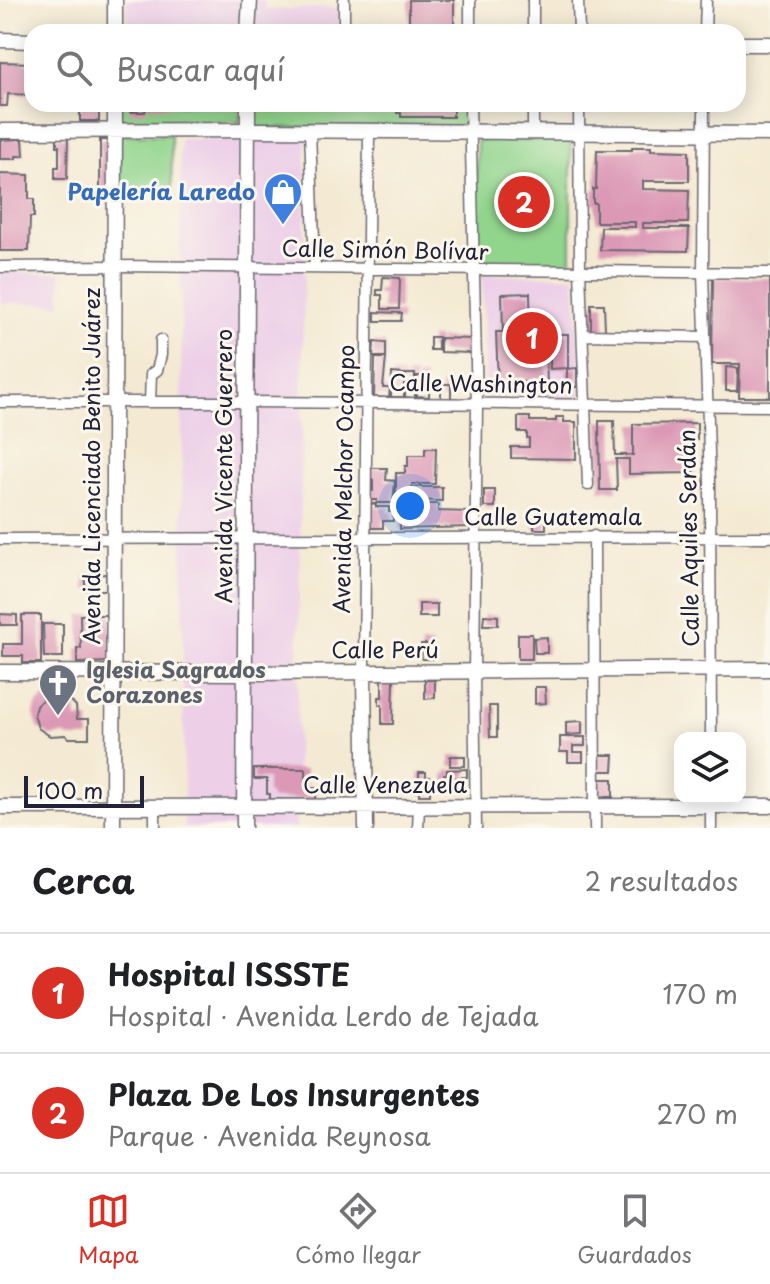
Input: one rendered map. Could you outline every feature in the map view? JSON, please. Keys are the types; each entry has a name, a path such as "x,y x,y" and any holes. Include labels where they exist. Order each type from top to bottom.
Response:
{"main road":[{"path":"115,0 115,24"},
{"path":"248,24 250,0"},
{"path":"0,40 24,41"},
{"path":"746,44 770,44"},
{"name":"Avenida Licenciado Benito Juárez","path":"113,828 115,112"},
{"name":"Avenida Vicente Guerrero","path":"244,828 248,112"},
{"path":"0,131 770,134"},
{"name":"Calle Perú","path":"0,672 770,669"},
{"name":"Avenida Melchor Ocampo","path":"364,672 366,828"},
{"name":"Calle Venezuela","path":"0,807 595,807 674,804"},
{"name":"Calle Venezuela","path":"740,804 770,806"}],"street":[{"path":"344,0 344,24"},
{"path":"470,0 470,24"},
{"path":"533,0 533,24"},
{"path":"578,0 579,24"},
{"path":"705,24 706,0"},
{"path":"470,112 477,405 476,828"},
{"path":"533,112 533,132"},
{"path":"579,112 580,270 588,485"},
{"name":"Calle Aquiles Serdán","path":"704,112 703,273 710,482 711,732"},
{"path":"310,131 315,268"},
{"name":"Avenida Melchor Ocampo","path":"364,672 369,131"},
{"name":"Calle Simón Bolívar","path":"0,267 770,273"},
{"path":"583,335 705,337"},
{"path":"150,402 151,374 157,370 161,340"},
{"name":"Calle Washington","path":"0,402 770,406"},
{"path":"594,536 595,828"},
{"name":"Calle Guatemala","path":"0,539 770,537"},
{"path":"711,804 711,828"},
{"path":"418,828 419,807"},
{"path":"155,808 155,828"}],"shaded area":[{"path":"127,0 265,0 265,10 339,7 340,24 127,24"},
{"path":"180,139 306,140 296,828 184,828"},
{"path":"0,273 61,273 61,304 0,303"},
{"path":"482,275 575,276 581,397 486,396"}],"green space":[{"path":"119,112 240,112 240,122 119,121"},
{"path":"255,112 466,112 467,127 255,128"},
{"path":"120,135 171,135 172,189 120,189"},
{"path":"477,140 571,140 571,265 477,265"}],"building":[{"path":"409,0 454,0 454,24 409,24"},
{"path":"0,62 24,63 24,95 8,94 7,106 0,106"},
{"path":"80,112 99,112 99,121 80,121"},
{"path":"453,112 453,117 401,117 401,113 397,113"},
{"path":"57,137 68,137 67,179 55,179 55,167 59,167"},
{"path":"23,139 24,156 0,159 0,140"},
{"path":"100,140 108,140 108,190 100,190"},
{"path":"632,147 689,151 689,181 643,181 643,189 689,190 688,223 643,223 643,228 689,228 688,251 600,250 601,227 635,227 635,222 596,222 593,189 596,189 597,150 632,150"},
{"path":"0,174 29,175 29,199 34,199 34,217 30,217 29,251 0,251"},
{"path":"383,277 400,278 399,309 382,309 382,295 377,295 377,290 382,290"},
{"path":"713,278 770,278 770,397 739,397 740,364 712,364"},
{"path":"530,293 531,335 545,334 545,346 550,346 549,334 568,334 568,368 550,369 550,353 546,353 547,385 498,383 496,332 503,332 502,294"},
{"path":"591,304 604,304 605,330 591,330"},
{"path":"375,312 402,313 401,321 375,321"},
{"path":"430,337 438,337 438,350 430,350"},
{"path":"440,338 473,339 472,353 440,352"},
{"path":"374,342 386,343 386,357 373,357"},
{"path":"375,358 386,358 383,388 390,388 389,398 374,397"},
{"path":"726,367 738,368 737,391 726,391"},
{"path":"577,368 577,387 567,387 567,369"},
{"path":"392,373 404,374 404,397 391,397"},
{"path":"406,374 415,374 415,398 405,397"},
{"path":"417,376 425,376 425,390 429,390 429,397 417,396"},
{"path":"441,384 451,384 451,399 441,399"},
{"path":"518,417 530,417 530,421 556,421 556,417 564,417 564,422 576,422 576,459 511,458 511,447 529,447 527,432 518,432"},
{"path":"599,421 614,421 615,455 633,455 633,424 697,423 694,473 629,474 629,459 616,459 617,490 600,490"},
{"path":"425,448 436,448 435,484 412,484 412,487 442,487 442,501 396,500 396,473 405,473 408,455 425,455"},
{"path":"369,468 387,468 386,480 395,481 393,503 370,500 373,479 368,479"},
{"path":"484,490 495,490 495,507 484,507"},
{"path":"369,504 389,507 389,512 393,512 393,521 383,521 383,528 369,528"},
{"path":"405,504 438,504 438,511 470,512 470,527 400,529 400,517 405,517"},
{"path":"534,517 546,517 546,529 534,529"},
{"path":"106,574 106,590 85,590 85,575"},
{"path":"419,604 437,604 437,617 419,617"},
{"path":"0,614 17,615 17,625 0,625"},
{"path":"22,615 41,615 41,663 23,663 23,656 3,656 3,644 22,644"},
{"path":"80,615 111,615 112,662 77,663 77,648 81,648"},
{"path":"484,615 498,616 498,625 483,625"},
{"path":"43,624 63,624 63,657 44,657"},
{"path":"518,634 532,634 532,659 518,659"},
{"path":"547,637 547,653 535,653 534,638"},
{"path":"421,644 432,644 433,659 422,659"},
{"path":"382,679 394,679 393,724 382,724 379,697 382,697"},
{"path":"425,680 435,680 435,698 425,699"},
{"path":"535,687 545,687 546,703 535,704"},
{"path":"56,689 68,692 66,696 76,706 77,719 89,719 89,738 50,736 38,728 34,714 36,706 46,696 44,691"},
{"path":"489,706 497,706 497,737 490,737"},
{"path":"582,721 582,734 566,735 566,722"},
{"path":"560,737 585,737 585,746 573,746 573,752 583,752 583,762 568,762 568,752 560,752"},
{"path":"598,755 614,755 613,771 598,771"},
{"path":"450,756 465,756 465,766 450,766"},
{"path":"254,769 306,769 306,788 316,788 316,799 270,799 267,779 254,779"},
{"path":"467,769 467,777 451,778 451,785 444,785 447,770"},
{"path":"419,772 426,772 426,777 430,777 430,795 419,795"},
{"path":"599,779 613,779 613,797 599,797"}],"place":[{"name":"Plaza De Los Insurgentes","path":"524,202"},
{"name":"Papelería Laredo","path":"283,226"},
{"name":"Hospital ISSSTE","path":"532,338"},
{"name":"Iglesia Sagrados Corazones","path":"58,717"}]}
